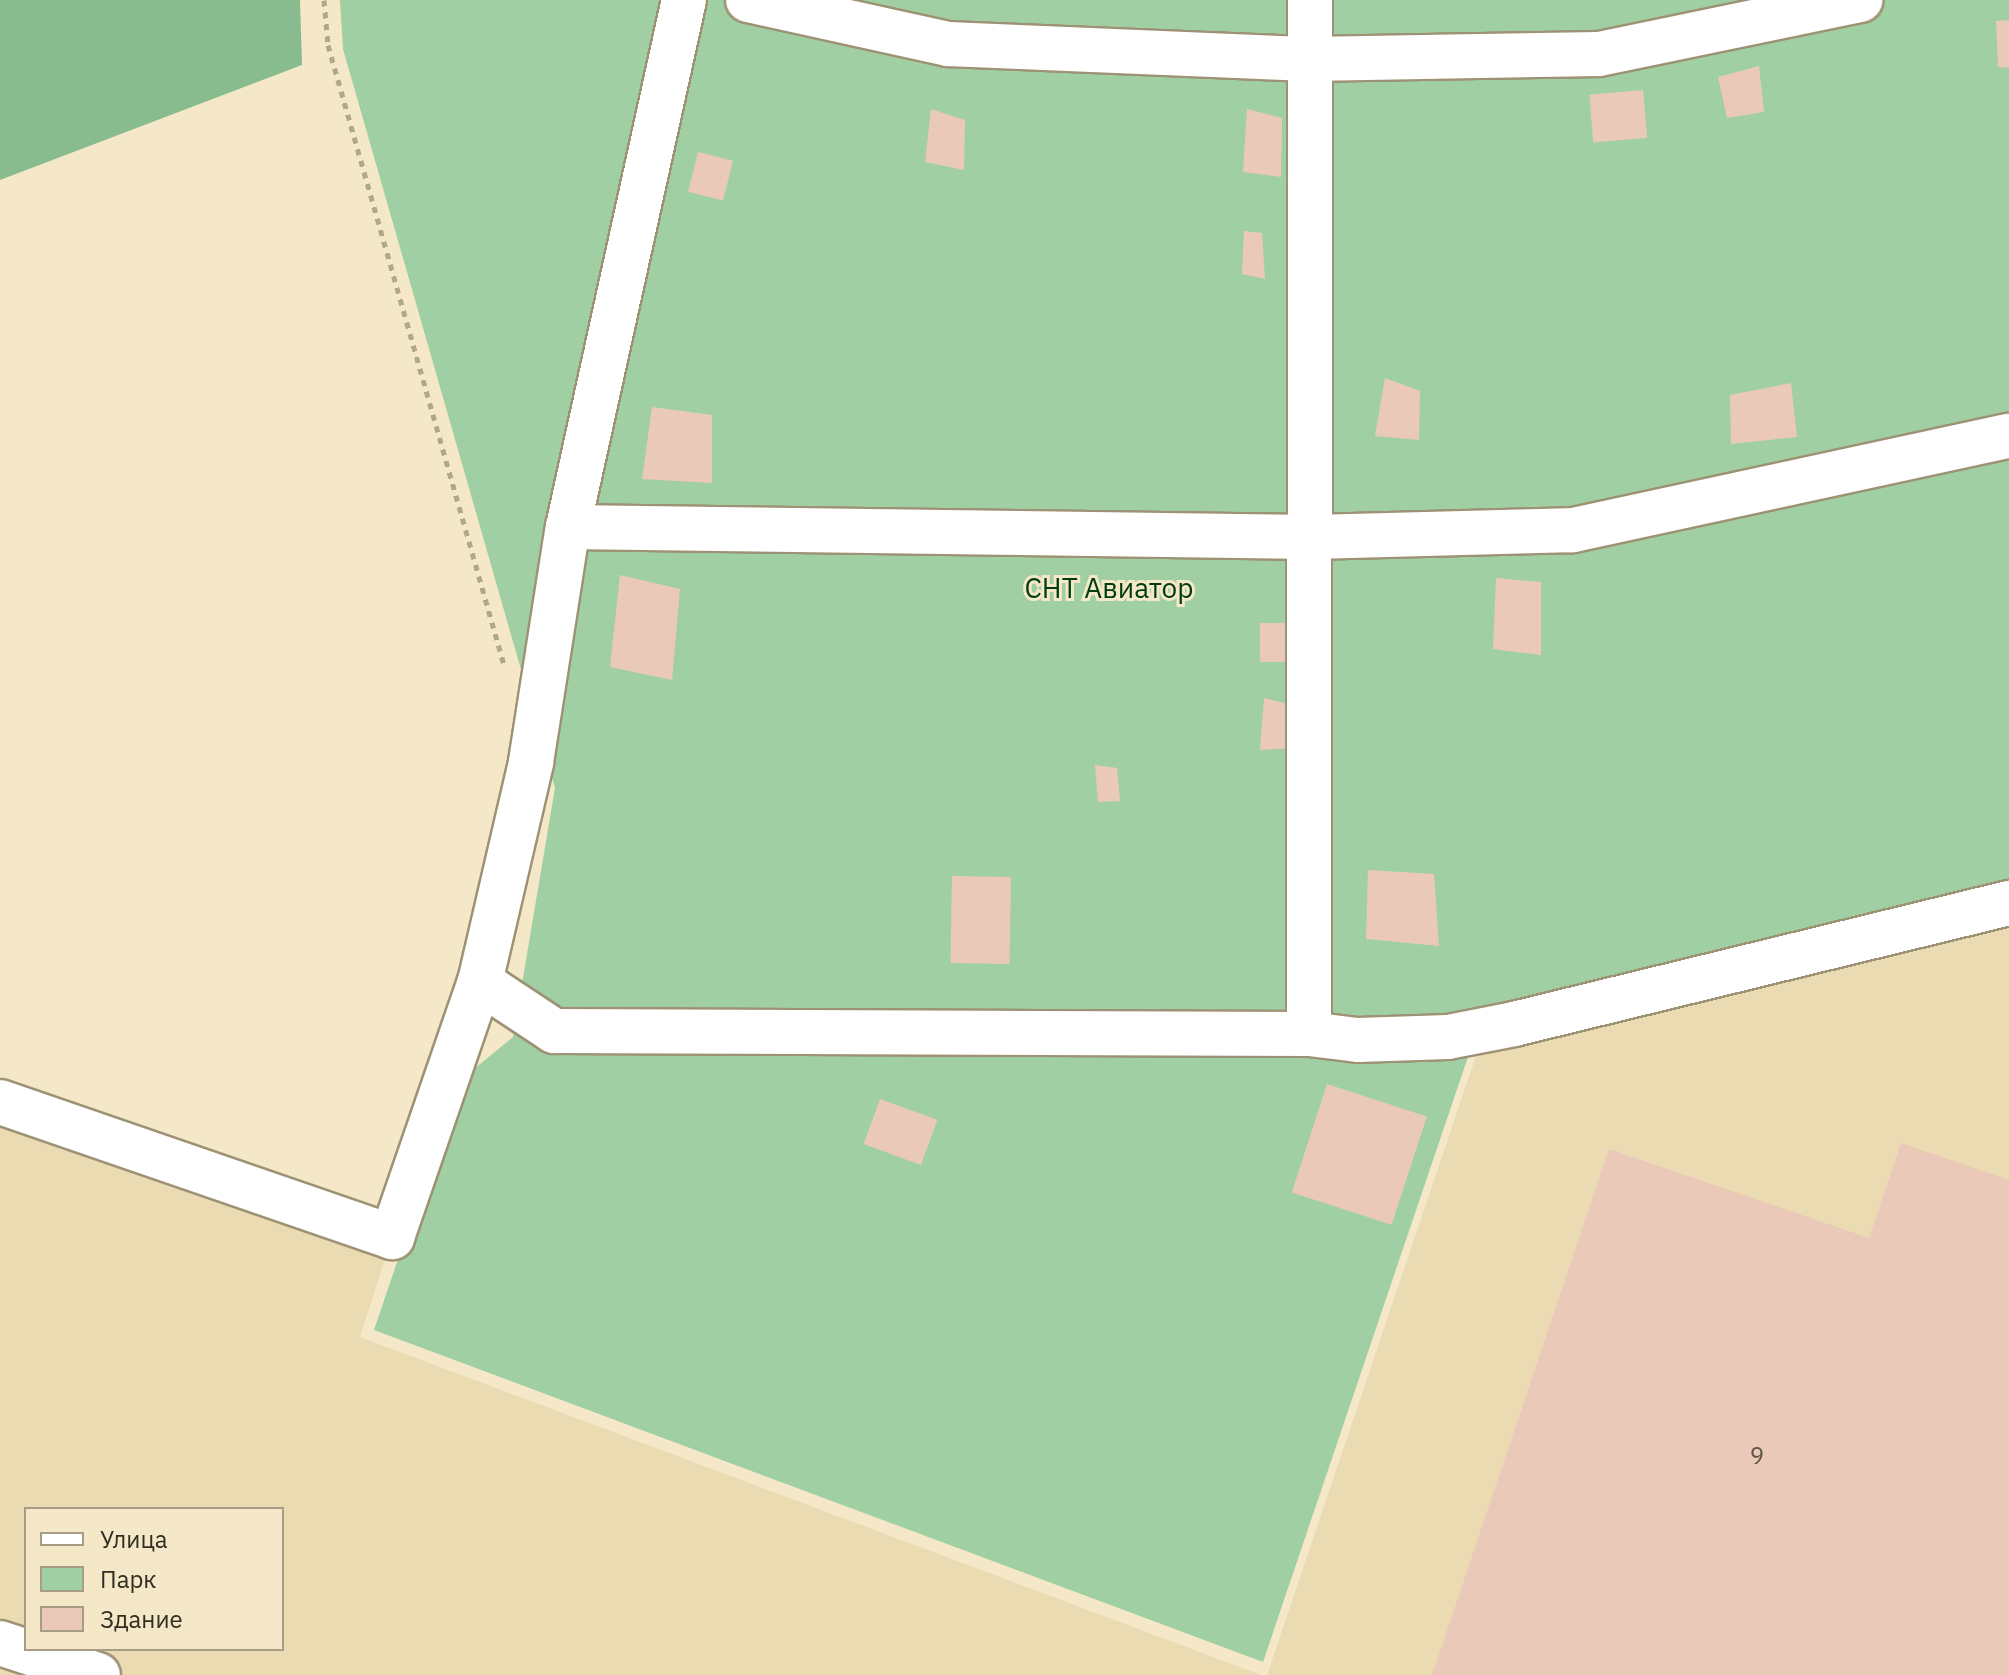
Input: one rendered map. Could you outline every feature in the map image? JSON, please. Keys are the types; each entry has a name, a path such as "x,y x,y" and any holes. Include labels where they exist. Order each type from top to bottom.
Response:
{"street":[{"path":"0,1102 392,1237 480,982 531,762 568,527 684,0"},
{"path":"748,0 948,44 1309,59 1599,54 1860,0"},
{"path":"1309,1034 1312,537 1310,0"},
{"path":"568,527 1312,537 1573,530 2009,436"},
{"path":"480,982 554,1031 1309,1034 1358,1040 1448,1037 2009,903"},
{"path":"0,1643 24,1651"},
{"path":"24,1651 98,1675"}],"path":[{"path":"324,0 328,45 505,671"}],"shaded area":[{"path":"2009,926 2009,1675 1267,1675 1476,1056"},
{"path":"0,1102 392,1237 360,1337 1261,1675 0,1675"}],"green space":[{"path":"0,0 300,0 302,65 0,180"},
{"name":"СНТ Авиатор","path":"340,0 2009,0 2009,917 1471,1048 1263,1662 374,1330 458,1082 513,1037 555,788 343,49"}],"building":[{"path":"2009,20 2009,68 1998,67 1996,21"},
{"path":"1759,66 1764,112 1727,118 1718,77"},
{"path":"1643,90 1647,138 1593,143 1589,95"},
{"path":"931,109 965,120 964,170 925,162"},
{"path":"1247,109 1282,118 1281,177 1243,172"},
{"path":"698,152 733,161 723,200 688,192"},
{"path":"1244,231 1262,233 1265,279 1242,274"},
{"path":"1385,378 1420,391 1419,440 1375,436"},
{"path":"1791,383 1797,437 1731,444 1730,395"},
{"path":"652,407 712,415 712,483 642,479"},
{"path":"620,575 680,589 672,680 610,667"},
{"path":"1496,578 1541,582 1541,655 1493,649"},
{"path":"1260,623 1291,623 1291,662 1260,662"},
{"path":"1264,698 1292,705 1292,748 1260,750"},
{"path":"1095,765 1117,768 1120,801 1098,802"},
{"path":"1368,870 1434,874 1439,946 1366,939"},
{"path":"952,876 1011,877 1009,964 950,963"},
{"path":"1327,1084 1427,1116 1392,1225 1292,1192"},
{"path":"880,1099 937,1120 921,1165 864,1144"},
{"path":"1901,1143 2009,1180 2009,1675 1432,1675 1609,1149 1869,1238"}]}
